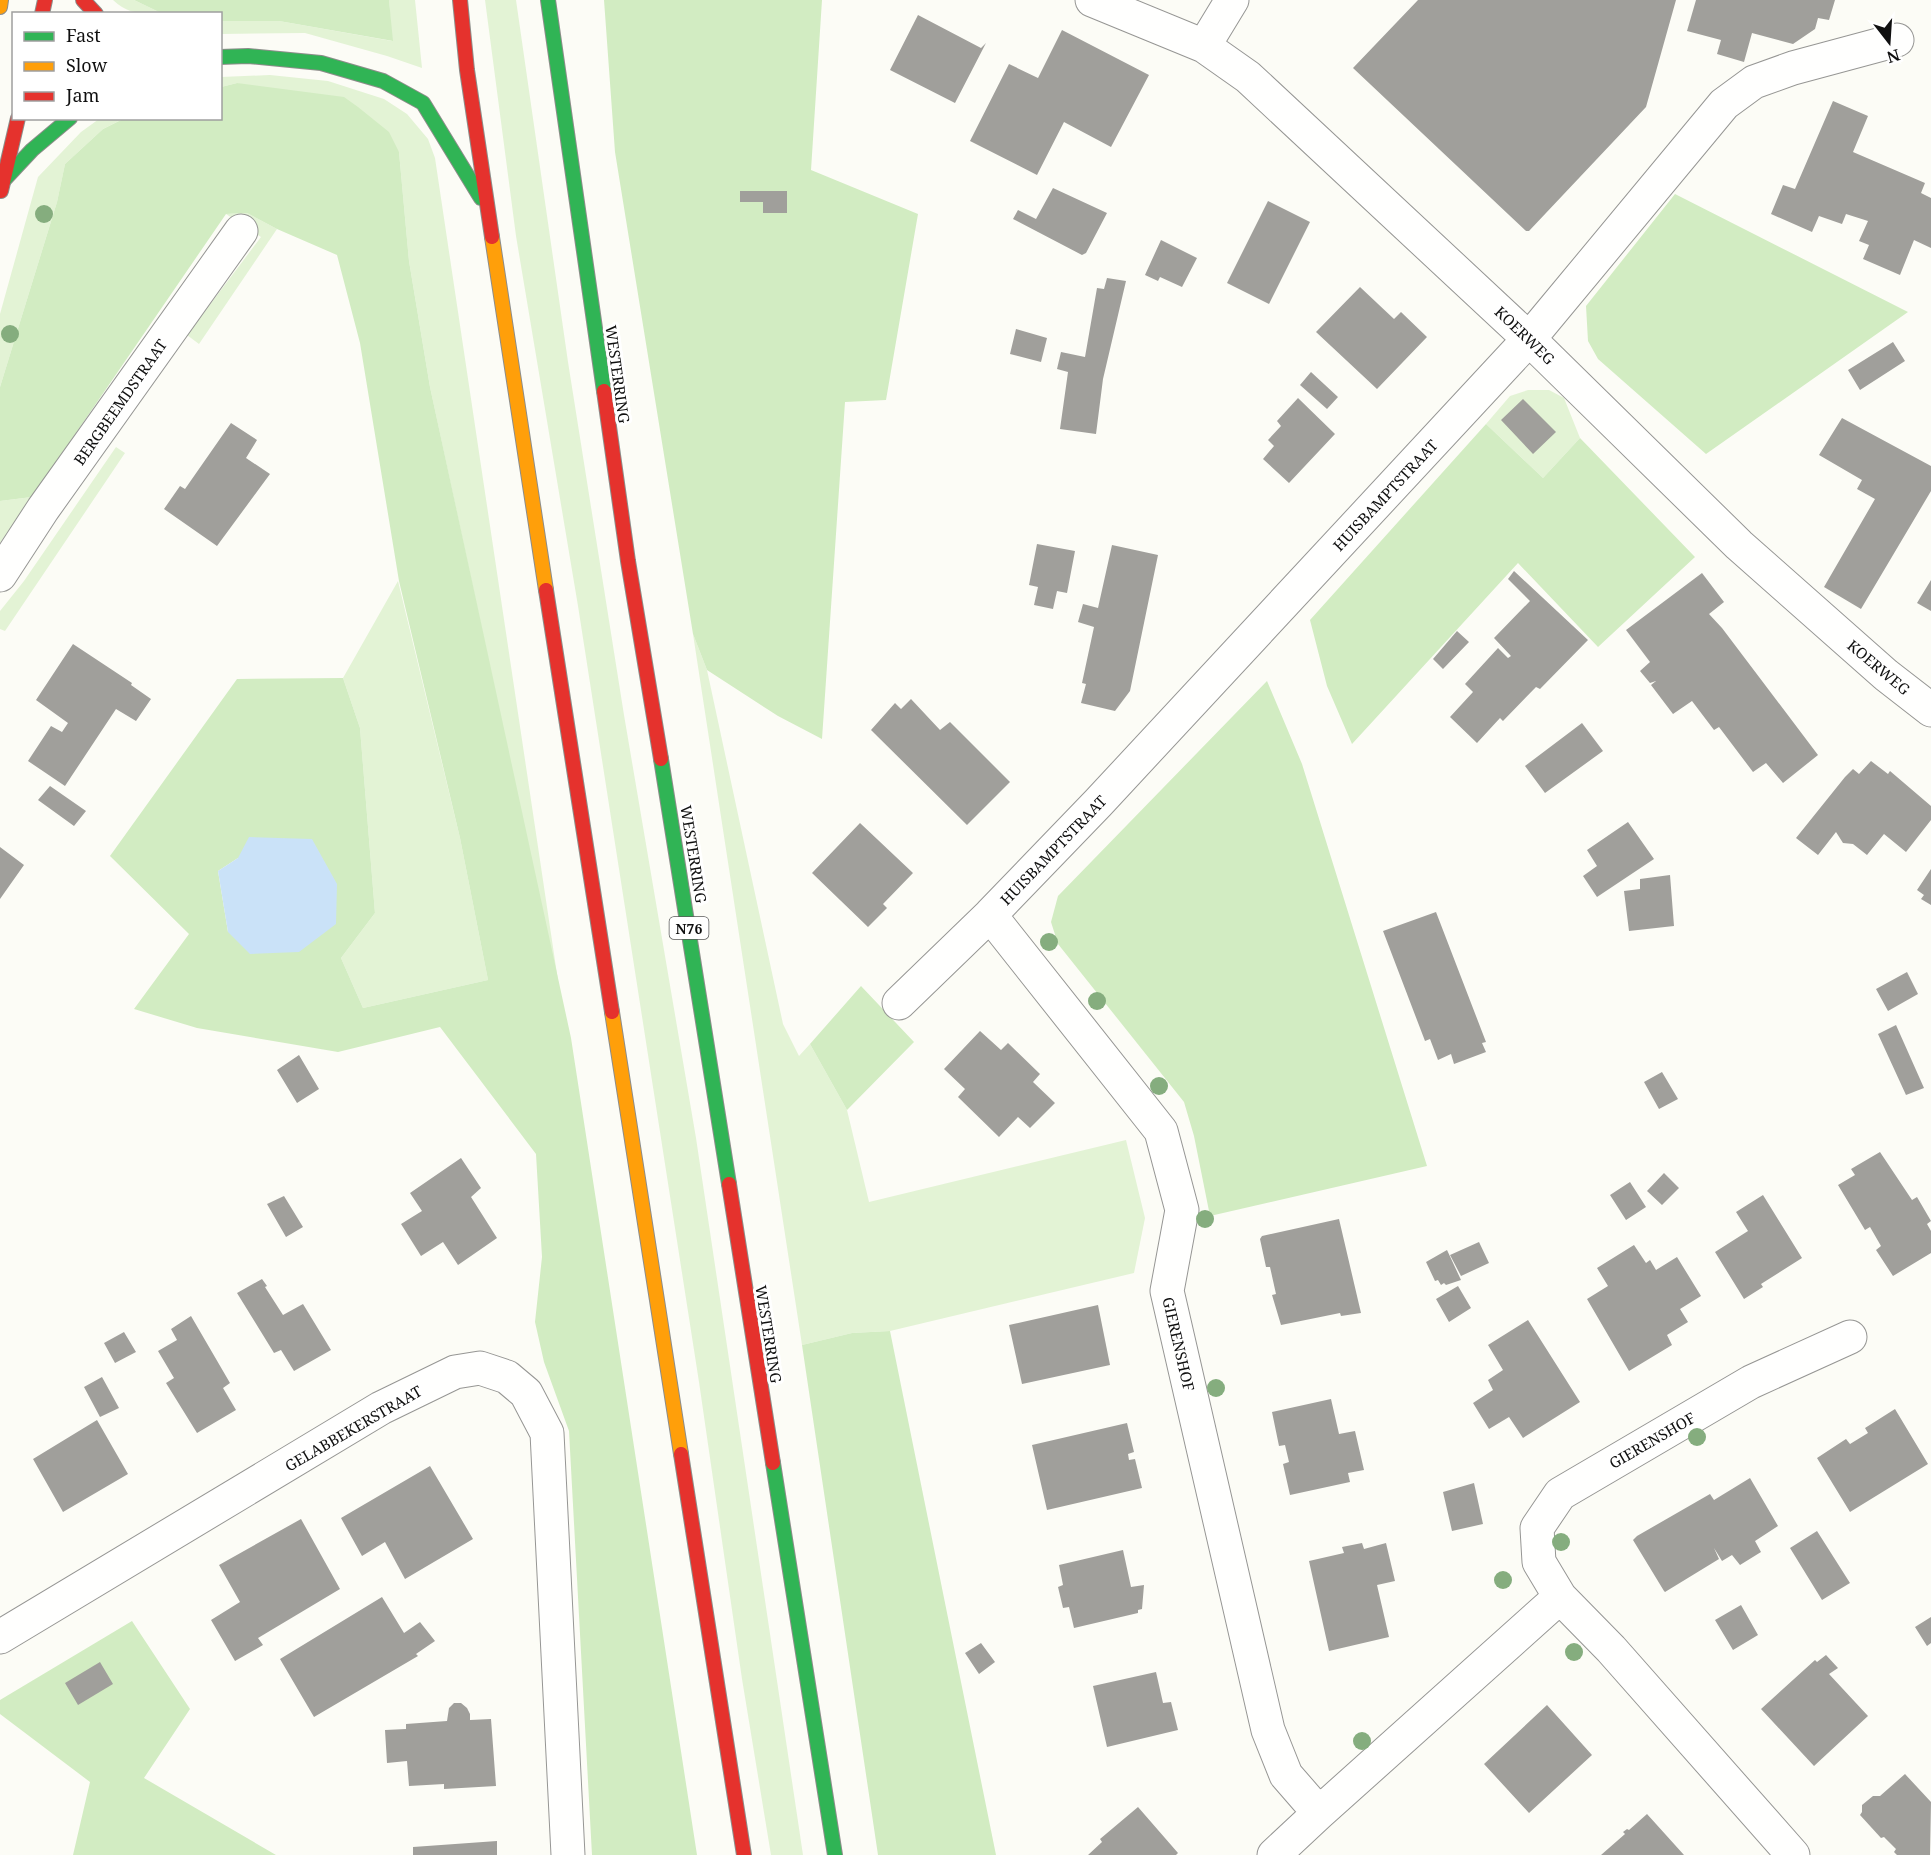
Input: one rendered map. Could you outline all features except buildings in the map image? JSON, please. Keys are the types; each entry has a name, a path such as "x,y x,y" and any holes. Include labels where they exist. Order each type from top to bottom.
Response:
{"main road":[{"path":"0,7 1,0"},
{"path":"83,0 94,12"},
{"path":"460,0 467,70 549,610 744,1855"},
{"name":"WESTERRING","path":"548,0 628,561 684,895 835,1855"},
{"path":"550,16 555,0"},
{"path":"222,57 248,56 321,63 383,81 423,103 488,211"},
{"path":"0,196 18,120"},
{"path":"3,181 32,150 68,120"}],"street":[{"name":"KOERWEG","path":"1092,0 1204,46 1248,77 1529,339 1739,544 1886,675 1931,710"},
{"path":"1204,46 1232,0"},
{"name":"HUISBAMPTSTRAAT","path":"899,1003 990,915 1265,625 1529,339 1724,104 1754,82 1793,68 1897,40"},
{"name":"BERGBEEMDSTRAAT","path":"0,575 44,509 241,231"},
{"name":"GIERENSHOF","path":"990,915 1161,1131 1182,1210 1167,1291 1268,1730 1286,1775 1319,1813"},
{"name":"GIERENSHOF","path":"1793,1855 1611,1649 1560,1596 1539,1562 1537,1528 1560,1494 1751,1382 1850,1337"},
{"name":"GELABBEKERSTRAAT","path":"0,1637 381,1408 456,1372 480,1368 507,1377 526,1393 547,1433 568,1855"},
{"path":"1274,1855 1560,1596"}],"green space":[{"path":"113,0 134,0 159,12 136,12"},
{"path":"134,0 389,0 393,41 279,21 222,21 222,12 159,12"},
{"path":"389,0 415,0 422,68 305,33 222,34 222,21 279,21 392,41"},
{"path":"485,0 516,0 568,362 624,715 696,1138 803,1855 771,1855 578,606 516,236"},
{"path":"604,0 822,0 811,170 918,214 886,400 845,402 822,739 778,716 707,670 693,634 615,152"},
{"path":"270,75 328,81 384,99 407,114 428,139 435,158 560,994 430,387 409,261 399,152 237,83 222,87 222,77"},
{"path":"237,83 344,97 389,132 399,152 409,261 430,387 571,1038 697,1855 592,1855 569,1431 544,1362 535,1322 542,1257 536,1154 440,1027 338,1052 197,1028 134,1009 189,934 110,856 237,679 343,678 360,728 375,913 341,958 363,1008 488,980 460,838 399,581 360,343 337,255 277,229 247,213 226,214 32,497 0,501 0,387 57,202 65,164 103,129 121,120 222,120 222,87","holes":["238,858 228,932 218,871"]},
{"path":"98,120 121,120 103,129 65,164 57,202 0,387 0,314 38,177 81,132"},
{"path":"1675,194 1908,312 1706,454 1598,359 1588,341 1586,306"},
{"path":"247,213 277,229 199,344 187,335 261,237 226,214"},
{"path":"1528,390 1549,390 1564,398 1580,438 1543,478 1486,424 1510,396"},
{"path":"1486,424 1543,478 1580,438 1695,557 1598,647 1518,563 1352,744 1327,686 1310,620"},
{"path":"116,447 125,453 5,631 0,629 0,611 24,581"},
{"path":"32,497 0,543 0,501"},
{"path":"398,581 460,838 488,980 363,1008 341,958 375,913 360,728 343,678"},
{"path":"693,634 707,670 783,1024 799,1056 810,1044 847,1110 869,1202 1126,1140 1145,1218 1134,1273 890,1331 852,1333 802,1345"},
{"path":"1267,681 1302,764 1427,1166 1210,1216 1194,1136 1184,1102 1058,944 1051,922 1058,896"},
{"path":"861,986 914,1042 847,1110 810,1044"},
{"path":"890,1331 996,1855 878,1855 802,1345 852,1333"},
{"path":"132,1621 190,1709 144,1778 276,1855 73,1855 90,1782 0,1714 0,1700"}],"water":[{"path":"249,837 312,839 337,884 336,924 299,952 250,954 228,932 218,871 238,858"}],"traffic: fast":[{"path":"548,0 604,391"},
{"path":"222,57 248,56 321,63 383,81 423,103 481,198"},
{"path":"3,181 32,150 68,120"},
{"path":"661,759 729,1184"},
{"path":"773,1463 835,1855"}],"traffic: slow":[{"path":"0,7 1,0"},
{"path":"492,237 546,590"},
{"path":"612,1012 681,1454"}],"traffic: jam":[{"path":"42,12 45,0"},
{"path":"83,0 94,12"},
{"path":"460,0 467,70 492,237"},
{"path":"1,191 18,120"},
{"path":"604,391 628,561 661,759"},
{"path":"546,590 612,1012"},
{"path":"729,1184 773,1463"},
{"path":"681,1454 744,1855"}]}
